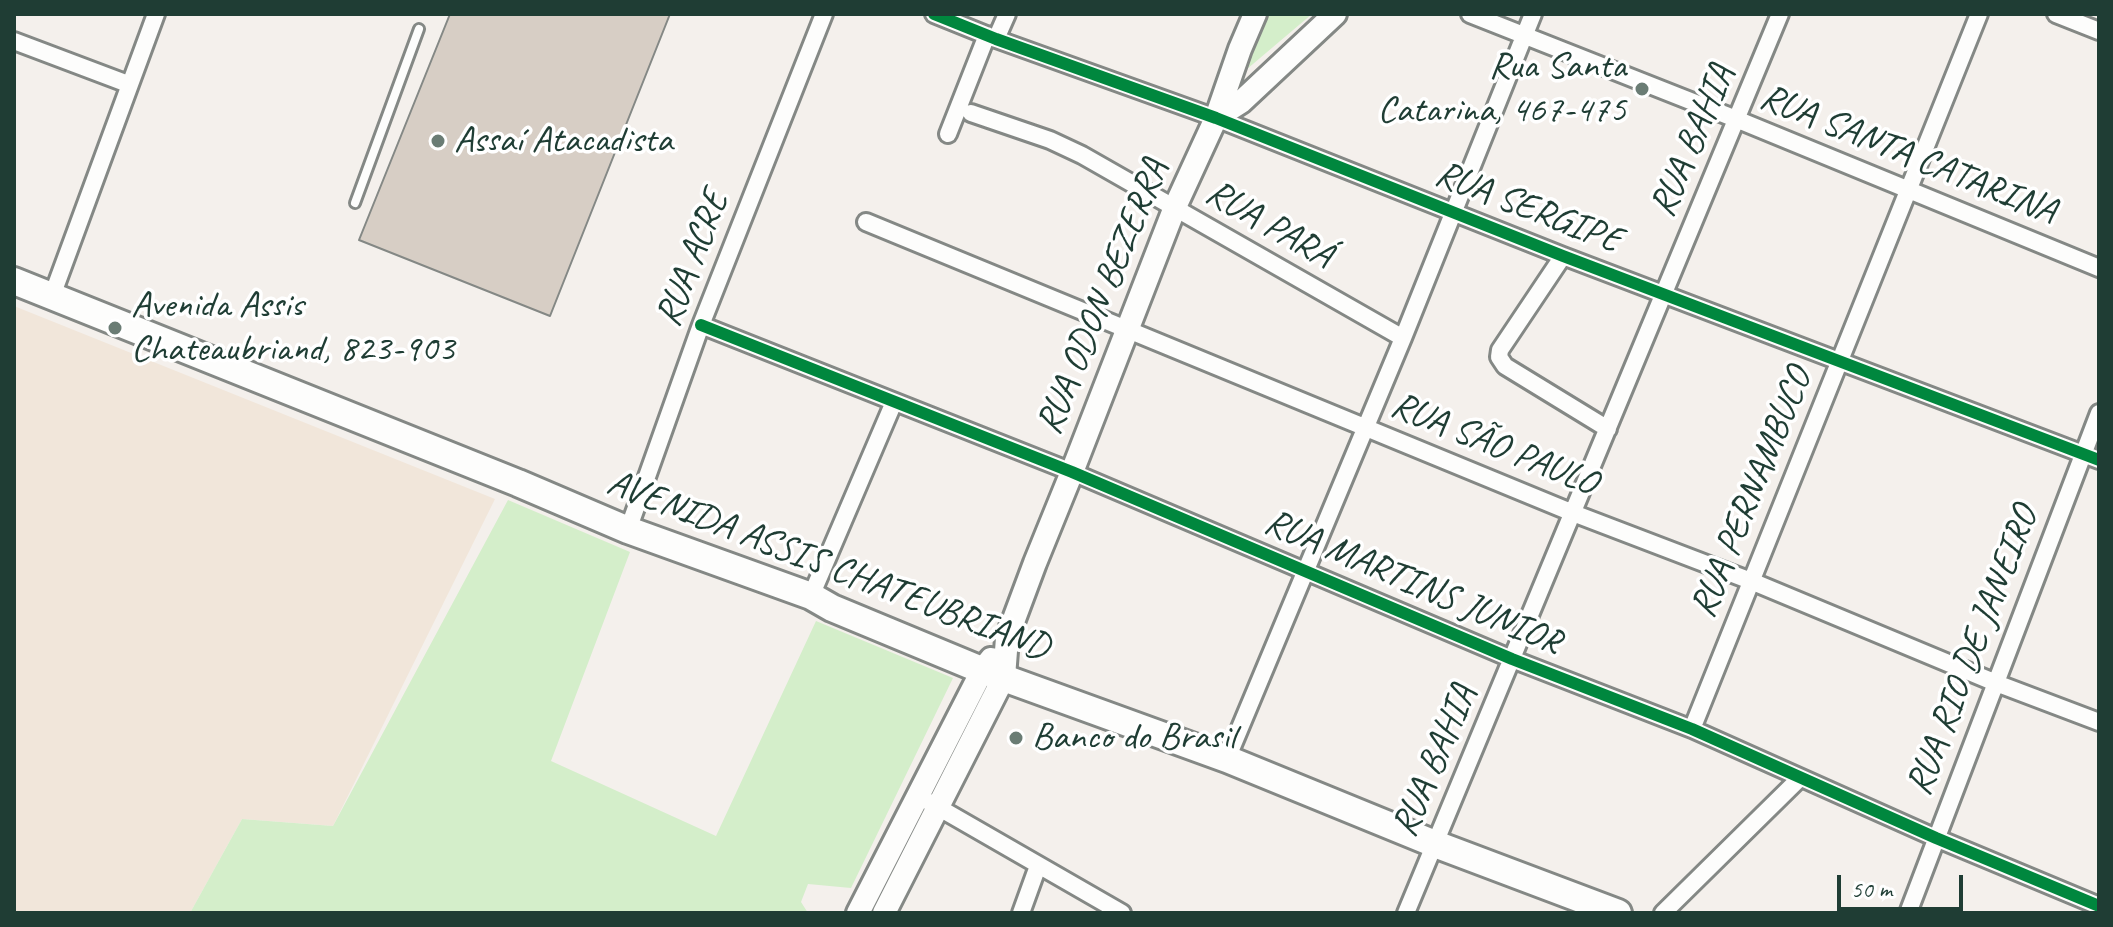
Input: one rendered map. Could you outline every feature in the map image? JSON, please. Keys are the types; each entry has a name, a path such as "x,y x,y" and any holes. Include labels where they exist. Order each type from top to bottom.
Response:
{"main road":[{"name":"RUA ODON BEZERRA","path":"928,802 994,673 1127,328 1175,207 1216,118 1255,14"},
{"path":"1216,118 1241,102 1335,14"},
{"name":"AVENIDA ASSIS CHATEUBRIAND","path":"14,281 628,530 811,596 832,608 994,673 1227,759 1435,844 1618,913"},
{"path":"858,913 928,802"},
{"path":"884,913 928,802"}],"street":[{"path":"52,296 156,14"},
{"name":"RUA ACRE","path":"628,530 701,325 824,14"},
{"name":"RUA SERGIPE","path":"934,14 1216,118 1563,256 2091,457"},
{"path":"948,134 991,37 1007,14"},
{"name":"RUA SANTA CATARINA","path":"1470,14 2099,268"},
{"path":"1227,759 1403,338 1533,14"},
{"name":"RUA BAHIA","path":"1406,913 1780,14"},
{"name":"RUA PERNAMBUCO","path":"1692,729 1979,14"},
{"path":"2056,14 2099,31"},
{"path":"14,41 128,84"},
{"name":"RUA PARÁ","path":"971,113 1050,140 1082,155 1403,338"},
{"name":"RUA SÃO PAULO","path":"866,222 1573,513 1751,581 1996,683 2099,722"},
{"path":"1563,256 1500,350 1499,357 1505,366 1608,429"},
{"name":"RUA MARTINS JUNIOR","path":"701,325 1072,472 1512,659 1692,729 1936,838 2099,906"},
{"path":"811,596 894,402"},
{"name":"RUA RIO DE JANEIRO","path":"1908,913 1996,683 2091,457 2099,413"},
{"path":"1663,913 1800,778"},
{"path":"928,802 1122,913"},
{"path":"1021,913 1038,866"}],"lane":[{"path":"355,203 419,29"}],"shaded area":[{"path":"14,306 495,499 333,826 242,819 190,913 14,913"}],"green space":[{"path":"1269,14 1312,14 1240,75"},
{"path":"508,500 630,552 551,761 716,836 816,621 953,678 851,888 808,884 801,902 808,913 190,913 242,819 333,826"}],"building":[{"path":"450,14 670,14 550,316 359,240"}],"cycle path":[{"path":"934,14 1216,118 1563,256 2099,460"},
{"path":"701,325 1072,472 1512,659 1692,729 1936,838 2099,906"}],"place":[{"name":"Rua Santa Catarina, 467-475","path":"1642,89"},
{"name":"Assaí Atacadista","path":"438,141"},
{"name":"Avenida Assis Chateaubriand, 823-903","path":"115,328"},
{"name":"Banco do Brasil","path":"1016,738"}]}
